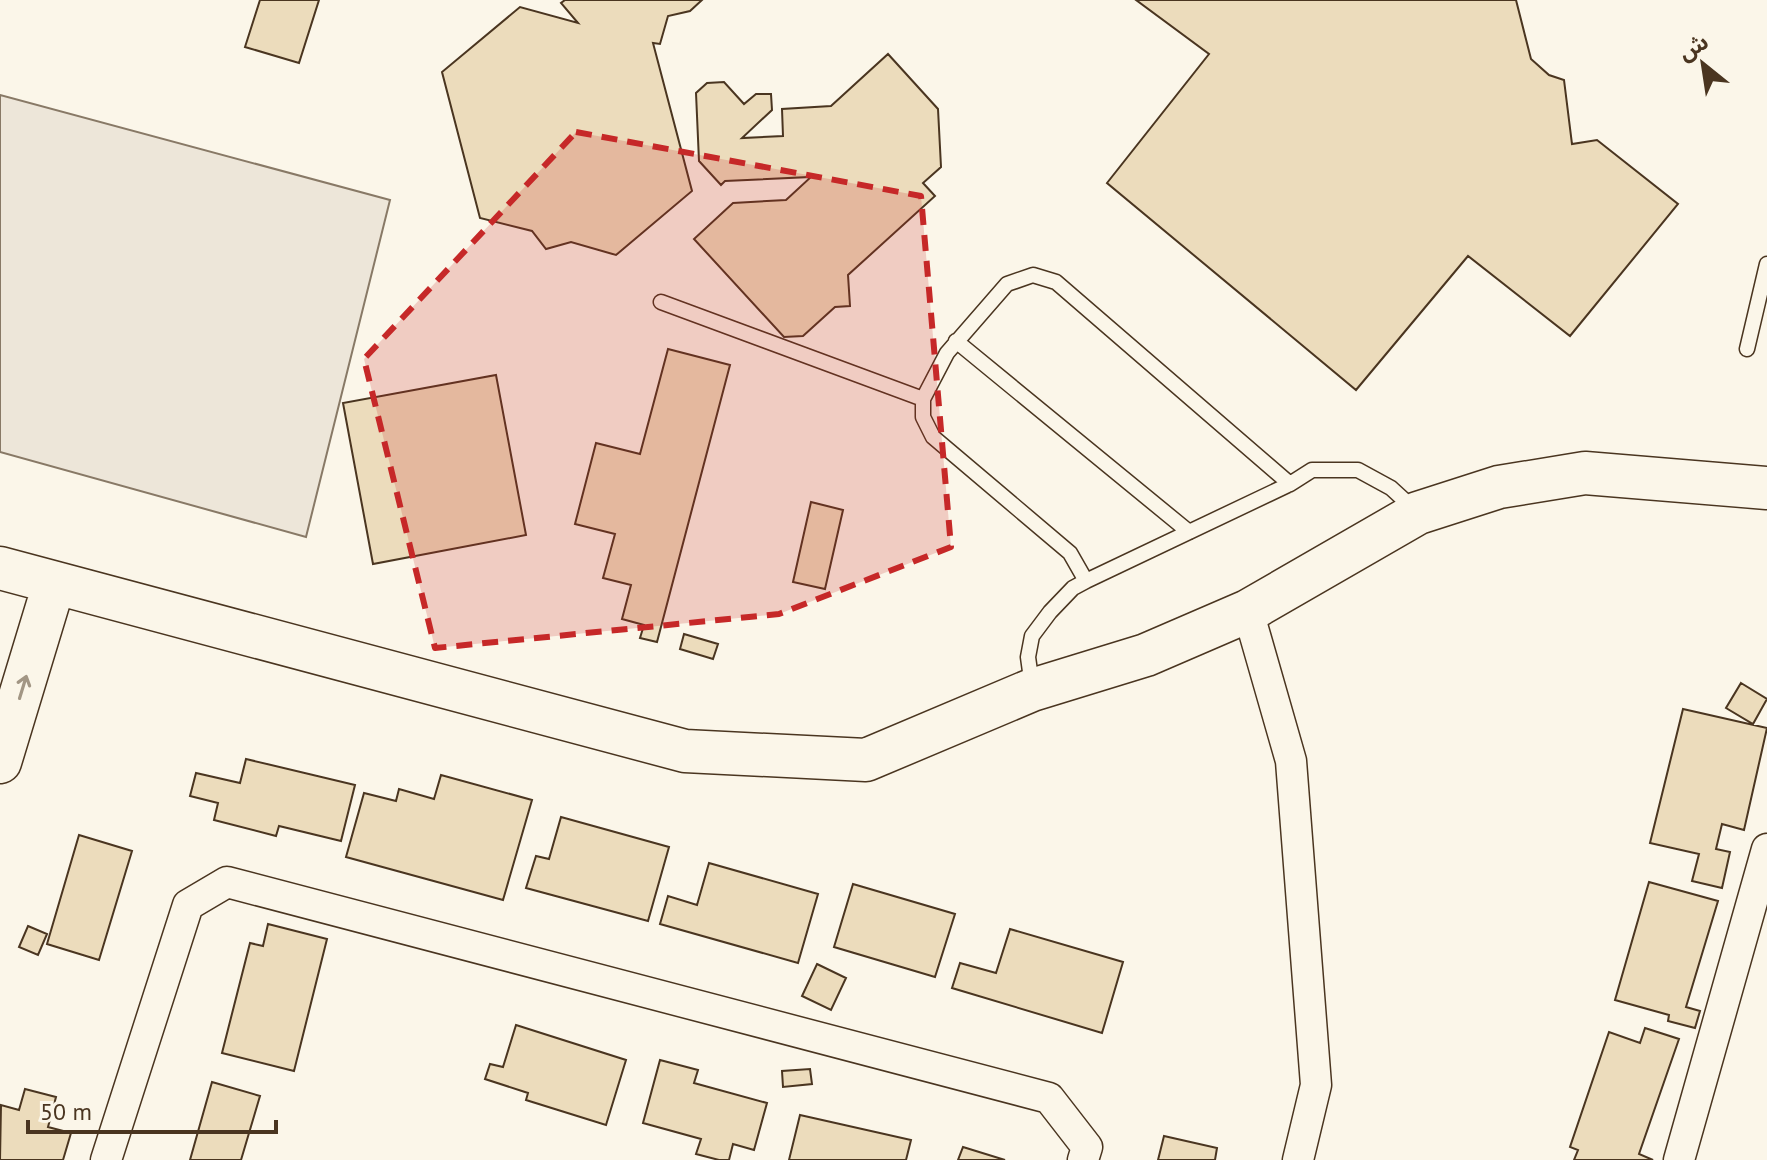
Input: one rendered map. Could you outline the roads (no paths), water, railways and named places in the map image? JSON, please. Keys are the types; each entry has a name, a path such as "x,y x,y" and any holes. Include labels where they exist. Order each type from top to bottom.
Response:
{"street":[{"path":"0,568 685,751 866,760 1032,690 1146,655 1248,611 1418,513 1499,487 1585,473 1767,488"},
{"path":"0,762 54,584"},
{"path":"1248,611 1291,761 1316,1085 1298,1160"},
{"path":"1679,1160 1767,849"},
{"path":"106,1160 188,905 227,882 1049,1098 1087,1147 1083,1160"}],"lane":[{"path":"1747,349 1767,264"},
{"path":"1086,581 1070,553 933,437 923,417 923,399 947,353 1007,284 1033,275 1056,282 1290,484"},
{"path":"661,302 923,399"},
{"path":"956,341 1189,532"},
{"path":"1032,690 1028,657 1032,636 1073,588 1290,484 1312,470 1358,470 1391,488 1418,513"}]}
